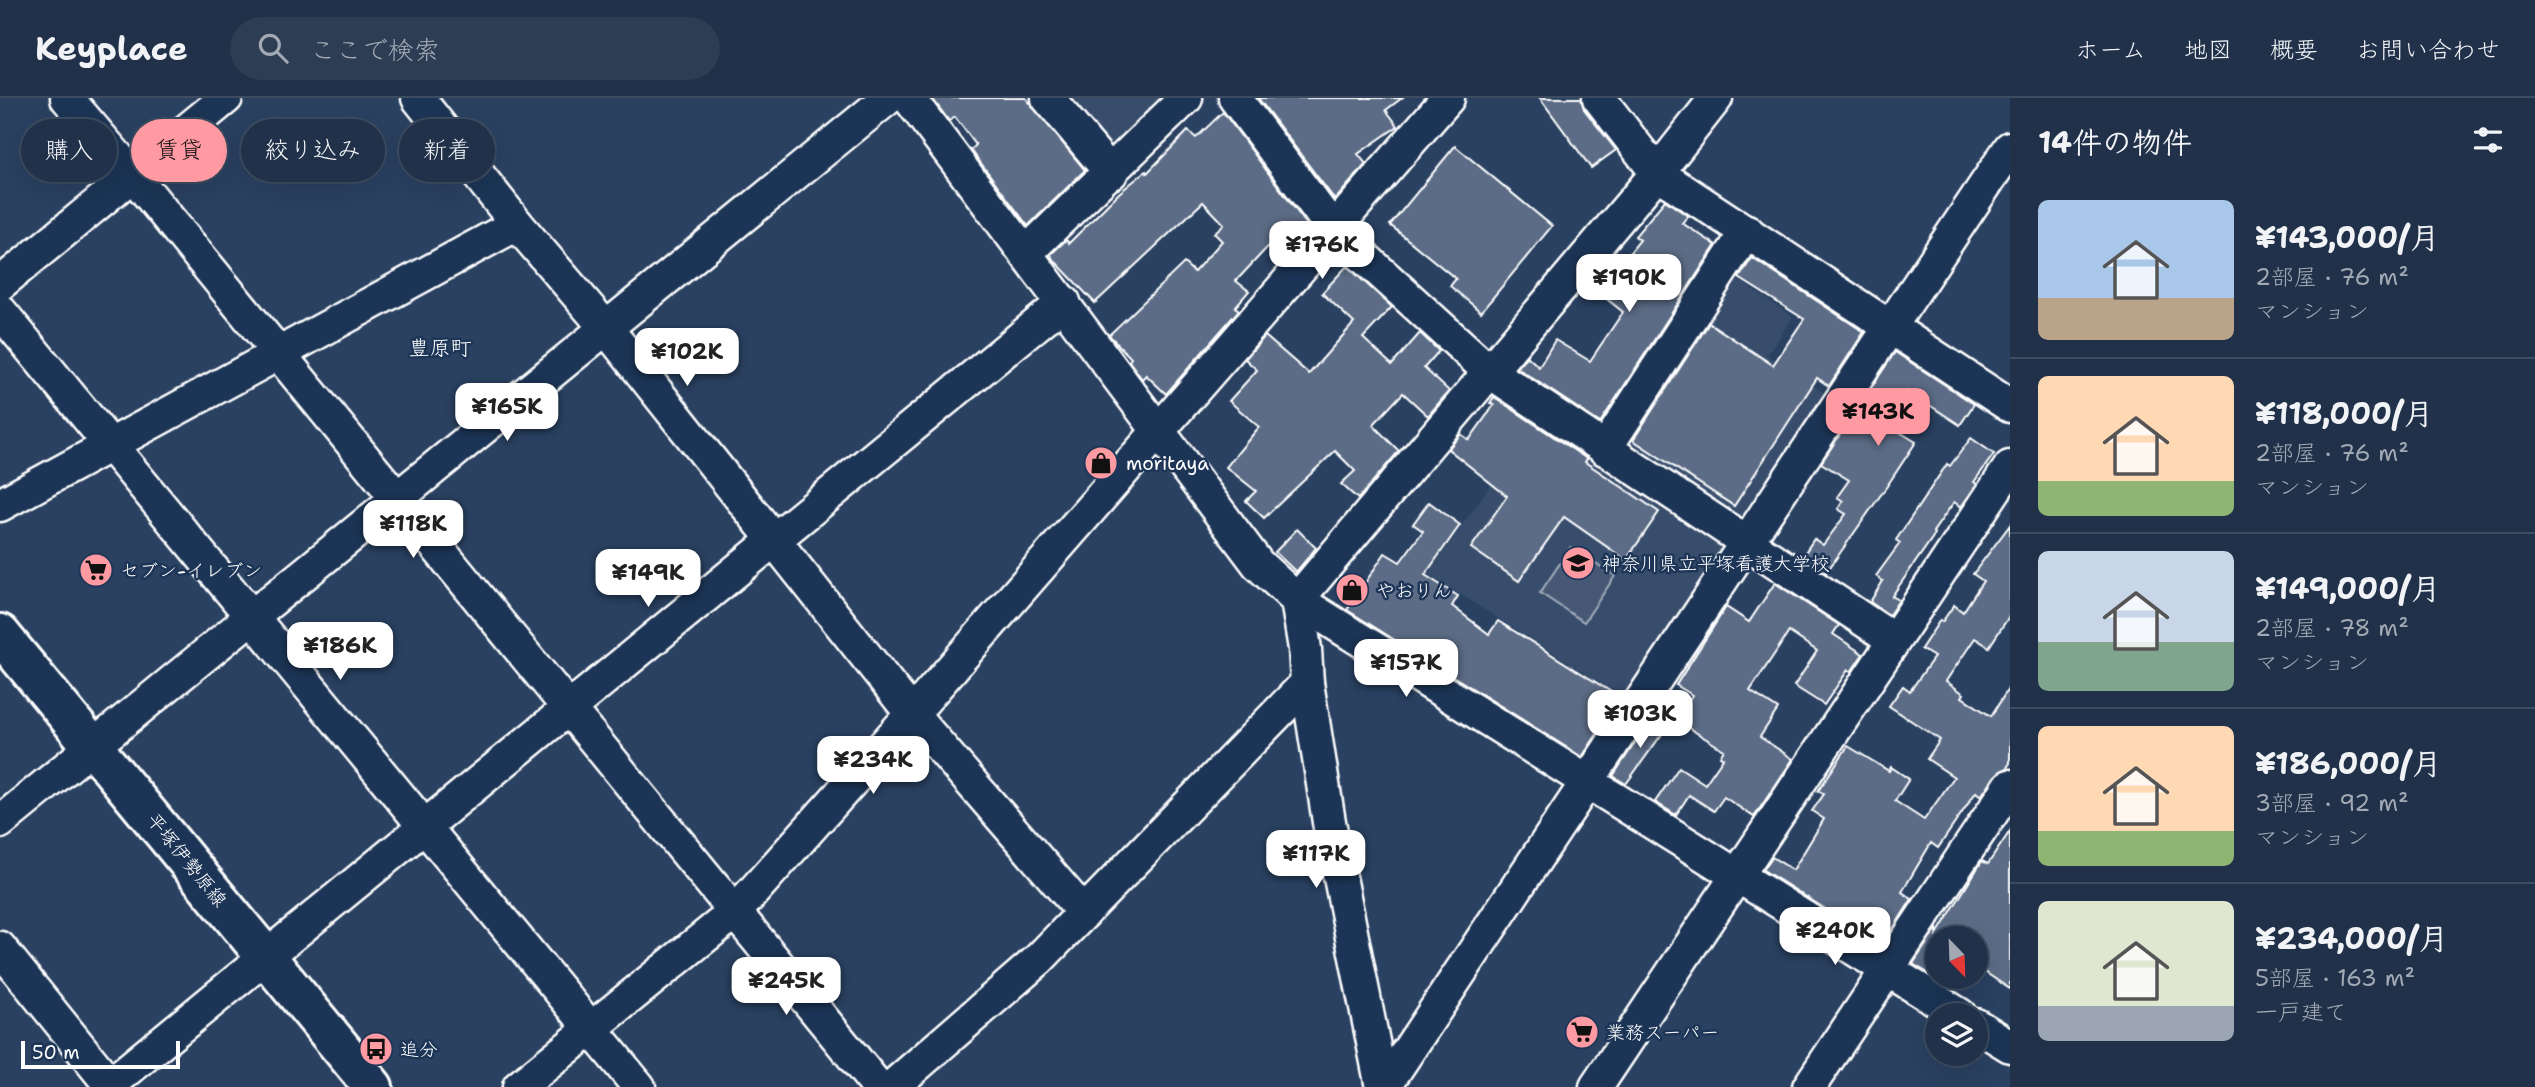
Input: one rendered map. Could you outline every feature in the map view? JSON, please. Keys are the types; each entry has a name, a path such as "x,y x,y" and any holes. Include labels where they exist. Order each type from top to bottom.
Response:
{"main road":[{"name":"平塚伊勢原線","path":"0,634 373,1087"}],"street":[{"path":"66,98 131,173"},
{"path":"200,119 226,98"},
{"path":"418,98 517,224 606,328 912,714 1084,913"},
{"path":"0,822 888,98"},
{"path":"909,98 1258,564 1297,600 1941,1003"},
{"path":"1048,98 1111,173"},
{"path":"1026,253 1186,98"},
{"path":"1235,98 1334,229 1490,372 1894,640"},
{"path":"519,1087 734,913 912,714 1448,98"},
{"path":"1599,98 1657,173 2010,406"},
{"path":"1383,1087 1329,822 1297,600 1657,173 1716,98"},
{"path":"1383,1087 2010,148"},
{"path":"0,284 131,175"},
{"path":"138,182 878,1087"},
{"path":"0,505 517,224"},
{"path":"1605,449 1747,231"},
{"path":"0,947 110,1086 1064,302"},
{"path":"0,311 639,1087"},
{"path":"1596,1087 2010,467"},
{"path":"892,1087 1038,960 1307,683"},
{"path":"1809,1087 2010,786"},
{"path":"1988,1032 2010,1046"}],"shaded area":[{"path":"1059,98 1169,98 1106,154"},
{"name":"神奈川県立平塚看護大学校","path":"1728,273 1793,317 1767,355 1832,398 1745,528 1620,448"},
{"name":"神奈川県立平塚看護大学校","path":"1541,413 1724,536 1727,553 1630,701 1428,574"},
{"path":"1571,547 1615,576 1584,622 1540,593"}],"building":[{"path":"932,98 1026,98 1085,170 1028,226 971,150 976,145 955,117 949,121"},
{"path":"1258,98 1402,98 1386,110 1398,126 1358,154 1366,164 1335,200"},
{"path":"1540,98 1581,98 1584,109 1616,150 1591,168"},
{"path":"1223,112 1310,229 1292,250 1277,237 1236,281 1249,291 1235,307 1239,310 1166,394 1146,375 1142,379 1129,361 1131,358 1109,335 1184,263 1194,272 1222,241 1214,233 1224,224 1203,202 1095,303 1051,254 1066,240 1069,243 1119,193 1146,171 1147,173 1188,131 1196,138"},
{"path":"1455,146 1552,226 1481,312 1450,286 1456,279 1390,225"},
{"path":"1665,200 1688,216 1682,223 1716,245 1600,423 1517,368 1527,356 1539,367 1555,340 1590,361 1623,312 1598,292 1640,240 1635,236"},
{"path":"1752,258 1864,332 1829,386 1817,378 1734,506 1633,440 1709,323 1773,365 1804,319 1739,278"},
{"path":"1347,266 1392,307 1363,338 1392,365 1420,333 1439,351 1424,368 1449,391 1428,416 1403,393 1373,425 1399,451 1358,499 1341,484 1355,471 1335,451 1264,518 1246,501 1256,491 1226,467 1259,427 1229,401 1257,370 1245,359 1265,336 1309,374 1354,323 1322,293"},
{"path":"1895,352 1974,404 1960,425 1908,391 1885,423 1916,442 1826,573 1802,557 1814,539 1823,545 1846,514 1838,509 1843,501 1837,497 1849,480 1821,463"},
{"path":"1494,397 1587,459 1585,462 1659,512 1626,560 1564,517 1519,581 1471,548 1507,496 1448,449 1461,434 1469,440 1494,405 1490,403"},
{"path":"1971,438 1994,454 1974,482 1977,484 1961,507 1954,502 1933,532 1935,534 1892,596 1899,600 1889,615 1870,602 1883,581 1876,576 1900,543 1896,540 1947,464 1950,466"},
{"path":"1429,502 1460,525 1425,575 1458,596 1452,606 1489,634 1498,621 1621,698 1582,757 1347,610 1385,553 1400,562 1423,531 1413,524"},
{"path":"2010,525 2010,615 1989,647 1975,638 1946,681 1964,694 1962,697 1991,716 2010,686 2010,763 1995,776 1981,796 1976,792 1938,848 1931,843 1902,892 1912,899 1891,932 1873,920 1864,933 1763,870 1772,857 1793,870 1824,819 1812,811 1824,794 1818,791 1848,746 1889,771 1891,767 1909,779 1895,801 1924,820 1954,777 1927,759 1940,740 1889,706 1903,686 1910,691 1934,657 1921,649 1940,620 1942,622 1954,605 1963,612 1983,581 1973,574"},
{"path":"1297,529 1316,548 1296,572 1275,552"},
{"path":"1775,583 1839,625 1833,634 1863,654 1851,672 1848,670 1824,705 1794,686 1817,651 1789,632 1750,691 1778,709 1760,737 1793,759 1754,817 1724,797 1714,811 1689,795 1676,815 1655,802 1679,767 1705,784 1723,758 1720,756 1724,750 1676,720 1692,695 1676,685 1726,607 1749,622"},
{"path":"1652,717 1667,727 1626,784 1613,776"},
{"path":"2010,831 2010,989 1988,974 1988,926 1942,926 1982,861 1988,864"},
{"path":"1925,946 1925,971 1913,964"}],"place":[{"name":"moritaya","path":"1101,463"},
{"name":"神奈川県立平塚看護大学校","path":"1578,563"},
{"name":"セブン-イレブン","path":"96,570"},
{"name":"やおりん","path":"1352,590"},
{"name":"業務スーパー","path":"1582,1032"},
{"name":"追分","path":"376,1049"}],"district":[{"name":"豊原町","path":"440,348"}]}
